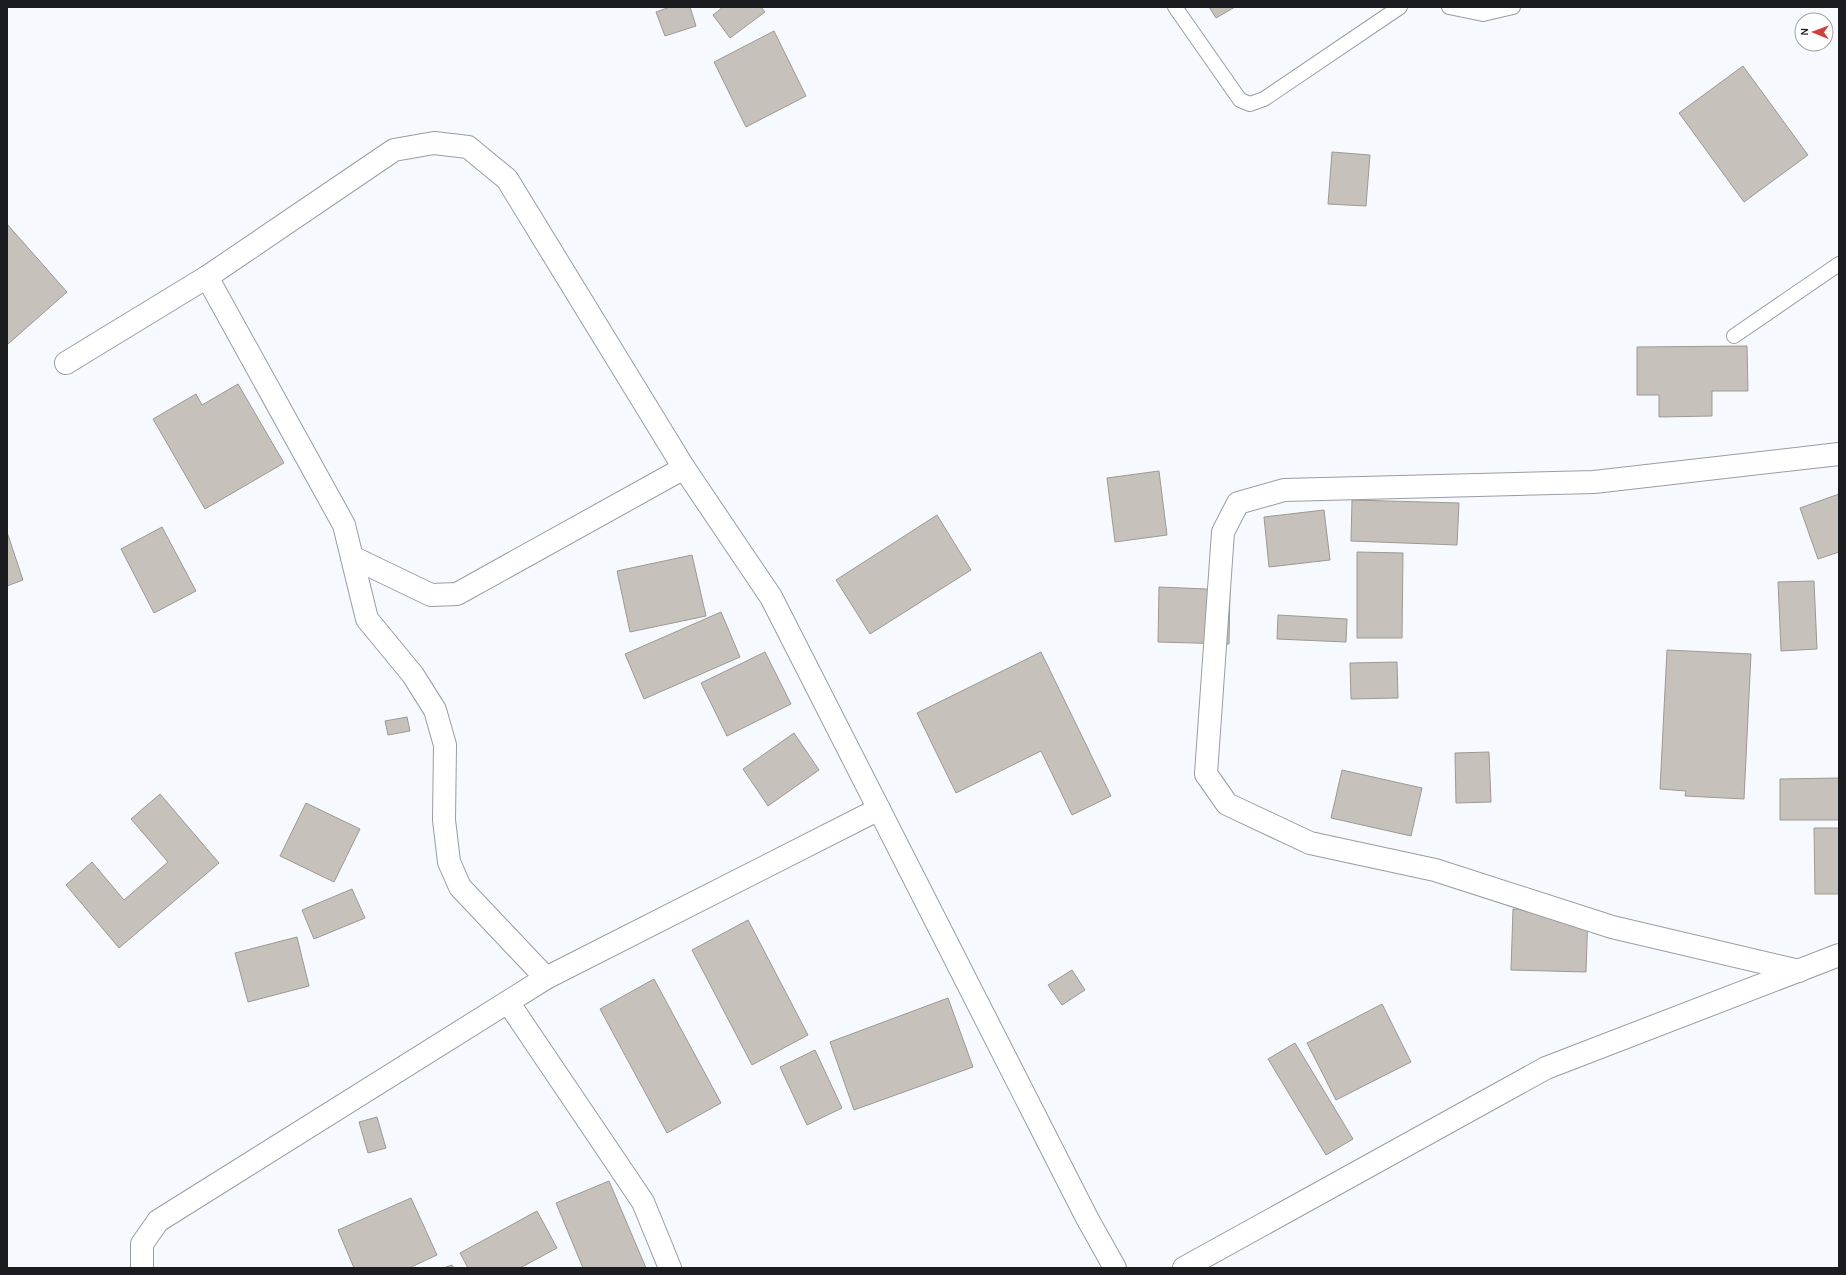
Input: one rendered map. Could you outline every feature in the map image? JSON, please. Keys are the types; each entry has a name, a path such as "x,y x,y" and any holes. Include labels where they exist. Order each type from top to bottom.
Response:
{"street":[{"path":"66,363 207,277 394,150 434,143 468,147 507,179 684,468 771,598 1087,1218 1115,1268"},
{"path":"207,277 344,525 367,619 413,675 435,710 445,745 444,820 449,862 460,887 546,978"},
{"path":"1799,971 1612,927 1435,870 1310,843 1227,804 1206,774 1222,532 1238,503 1284,490 1594,482 1839,454"},
{"path":"352,557 431,595 457,594 684,468"},
{"path":"142,1268 142,1244 158,1221 546,978 879,809"},
{"path":"1188,1267 1546,1068 1839,955"},
{"path":"508,1002 643,1202 670,1268"}],"lane":[{"path":"1175,7 1240,100 1250,104 1264,99 1400,7"},
{"path":"1449,7 1483,14 1513,7"},
{"path":"1734,336 1839,264"}],"building":[{"path":"670,7 690,7 696,26 665,36 656,12"},
{"path":"723,7 761,7 765,12 730,38 713,15"},
{"path":"1209,7 1235,7 1216,18"},
{"path":"774,31 806,96 746,127 714,62"},
{"path":"1743,66 1808,155 1744,202 1679,113"},
{"path":"1332,152 1370,155 1366,206 1328,204"},
{"path":"7,224 67,292 8,344 7,343"},
{"path":"1747,346 1748,391 1712,391 1712,416 1659,417 1659,395 1637,395 1637,347"},
{"path":"238,384 284,463 205,509 153,419 196,394 202,405"},
{"path":"1159,471 1167,535 1115,542 1107,478"},
{"path":"1839,494 1839,552 1818,559 1800,508"},
{"path":"1352,500 1459,503 1457,545 1351,541"},
{"path":"1324,510 1330,560 1269,567 1264,517"},
{"path":"937,515 971,570 870,634 836,580"},
{"path":"162,527 196,591 154,613 121,549"},
{"path":"7,532 23,580 7,586"},
{"path":"1357,552 1403,553 1402,638 1357,638"},
{"path":"692,555 706,616 630,632 617,571"},
{"path":"1814,581 1817,649 1781,651 1778,582"},
{"path":"1159,587 1230,590 1229,644 1158,642"},
{"path":"721,612 740,657 644,699 625,654"},
{"path":"1278,615 1347,619 1346,642 1277,639"},
{"path":"1667,650 1751,654 1744,799 1685,796 1686,791 1660,789"},
{"path":"765,652 791,704 727,736 701,683"},
{"path":"1041,652 1111,796 1072,815 1041,751 956,793 917,713"},
{"path":"1397,662 1398,698 1351,699 1350,663"},
{"path":"407,717 410,731 388,735 385,721"},
{"path":"794,733 819,770 768,806 743,769"},
{"path":"1489,752 1491,802 1456,803 1455,753"},
{"path":"1342,770 1422,788 1411,836 1331,818"},
{"path":"1839,778 1839,820 1780,820 1780,779"},
{"path":"160,794 219,863 119,948 66,885 92,862 124,900 168,862 131,819"},
{"path":"306,803 360,829 334,882 280,856"},
{"path":"1814,828 1839,828 1839,894 1815,894"},
{"path":"352,889 365,918 314,939 302,910"},
{"path":"1513,909 1588,911 1586,972 1511,970"},
{"path":"748,920 808,1035 752,1065 692,950"},
{"path":"297,937 309,986 248,1002 235,953"},
{"path":"1072,970 1085,990 1062,1005 1048,985"},
{"path":"654,979 721,1103 667,1133 600,1009"},
{"path":"948,998 973,1067 854,1110 830,1042"},
{"path":"1382,1004 1411,1062 1336,1100 1307,1043"},
{"path":"1295,1043 1353,1139 1326,1155 1268,1059"},
{"path":"815,1050 842,1108 807,1125 780,1067"},
{"path":"377,1117 386,1148 368,1153 359,1122"},
{"path":"609,1181 646,1268 583,1268 556,1203"},
{"path":"411,1198 437,1255 409,1268 354,1268 338,1230"},
{"path":"537,1211 557,1248 520,1268 468,1268 460,1253"},
{"path":"452,1265 454,1268 443,1268"}]}
